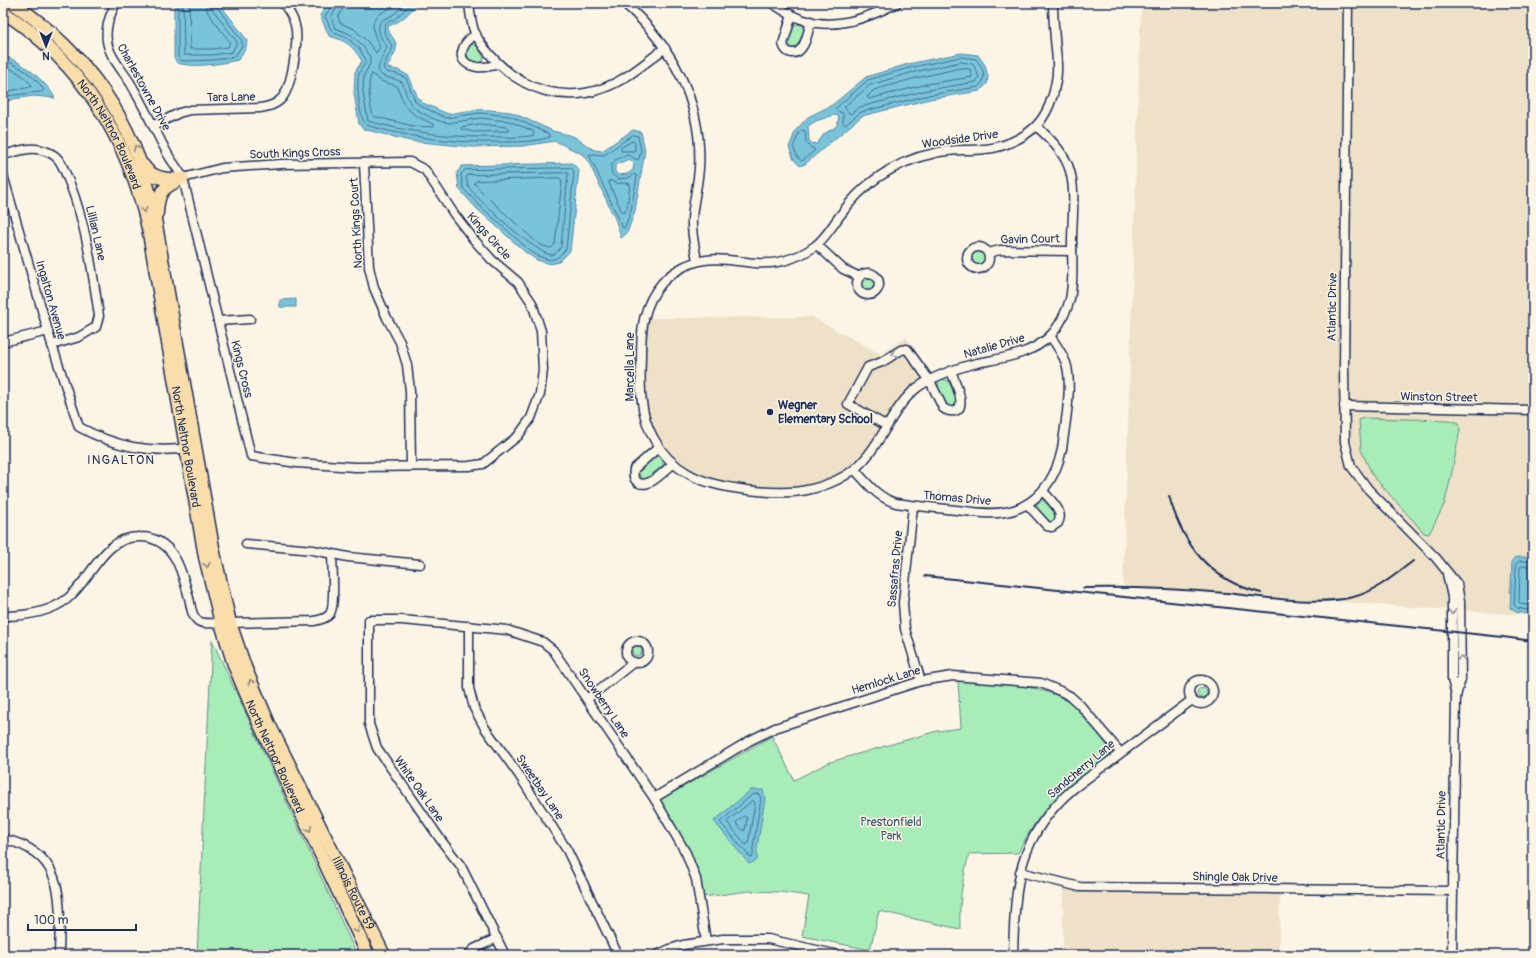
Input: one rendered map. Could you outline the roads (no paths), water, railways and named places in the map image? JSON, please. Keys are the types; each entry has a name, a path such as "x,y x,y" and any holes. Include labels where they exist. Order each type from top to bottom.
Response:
{"main road":[{"name":"North Neltnor Boulevard","path":"13,3 52,32 86,67 115,107 134,144 142,164 149,185 157,226 195,474 205,527 218,574 225,623 234,665 252,708 345,906"},
{"name":"North Neltnor Boulevard","path":"3,12 20,23 47,46 80,81 105,117 127,159 140,196 149,233 191,448"},
{"path":"142,164 145,169 158,177 170,180 182,178"},
{"path":"157,226 157,210 161,193 165,187 182,178"},
{"name":"North Neltnor Boulevard","path":"225,623 269,724 322,831"},
{"name":"Illinois Route 59","path":"322,831 384,955"},
{"name":"Illinois Route 59","path":"345,906 368,955"}],"street":[{"name":"Charlestowne Drive","path":"116,3 109,18 107,43 112,55 131,84 166,152 177,167 182,178"},
{"name":"Tara Lane","path":"153,126 179,113 190,110 260,108 270,106 281,100 290,84 296,41 294,20 282,3"},
{"path":"469,3 476,34 486,51 508,73 521,82 538,89 555,93 579,94 601,89 618,82 665,48"},
{"path":"624,3 651,30 665,48 685,83 691,100 698,130 699,167 692,226 697,261"},
{"path":"772,3 802,20 834,23 853,21 871,15 897,3"},
{"name":"Woodside Drive","path":"697,261 720,259 755,264 773,263 792,258 817,245 858,193 890,170 917,158 934,153 955,150 983,150 996,148 1012,142 1036,126 1050,104 1057,80 1053,3"},
{"name":"Atlantic Drive","path":"1348,3 1344,406 1345,442 1351,466 1368,489 1436,558 1447,574 1452,597 1452,679 1456,696 1452,955"},
{"path":"792,15 782,44 788,52 798,52 802,47 811,21"},
{"path":"476,34 470,38 462,49 464,62 478,68 490,67 499,64"},
{"name":"Natalie Drive","path":"855,470 876,446 897,410 916,389 939,375 1020,353 1036,346 1050,336 1063,316 1069,300 1072,283 1073,188 1070,171 1063,155 1047,136 1036,126"},
{"name":"Lillian Lane","path":"3,155 26,149 37,148 56,157 64,171 77,202 86,232 99,316 96,327 79,337 52,345"},
{"name":"South Kings Cross","path":"182,178 222,168 281,164 410,162"},
{"name":"Kings Circle","path":"351,466 469,466 483,464 518,436 531,418 540,394 543,370 541,331 532,303 518,282 492,260 454,214 425,170 410,162"},
{"name":"North Kings Court","path":"364,163 369,267 374,288 387,318 400,342 407,365 410,391 411,466"},
{"name":"Ingalton Avenue","path":"3,175 6,197 79,427 99,438 123,446 171,451 191,448"},
{"name":"Kings Cross","path":"182,178 251,456 297,463 351,466"},
{"path":"817,245 843,269 860,277"},
{"name":"Gavin Court","path":"988,253 1000,250 1072,251"},
{"name":"Marcella Lane","path":"697,261 679,269 663,282 649,302 641,328 641,400 645,420 659,447 673,464 692,476 712,484 728,487 786,492 810,490 834,481 855,470"},
{"path":"218,321 250,319"},
{"path":"3,342 48,331"},
{"name":"Thomas Drive","path":"855,470 868,485 884,499 896,503 913,506 995,513 1012,511 1027,504 1043,491 1053,478 1060,459 1069,385 1066,362 1050,336"},
{"path":"887,426 848,404 868,367 882,362 901,350 906,349 930,381 943,408 946,411 953,412 958,410 960,406 960,399 951,371"},
{"name":"Winston Street","path":"1344,406 1533,410"},
{"path":"659,447 634,469 633,476 636,482 643,484 650,483 673,464"},
{"path":"1027,504 1047,526 1052,527 1058,523 1061,516 1060,511 1043,491"},
{"name":"Sassafras Drive","path":"913,506 903,603 905,629 921,681"},
{"path":"3,616 32,614 45,611 61,603 82,584 111,546 126,539 140,536 163,542 169,548 178,566 192,611 196,620 202,623 320,620 330,615 333,603 332,554"},
{"path":"246,544 313,550 332,554 420,564"},
{"name":"Snowberry Lane","path":"369,620 402,620 507,630 543,642 553,650 654,798 686,853 696,879 706,941"},
{"name":"White Oak Lane","path":"369,620 369,724 377,748 443,843 461,866 505,955"},
{"name":"Sweetbay Lane","path":"469,626 470,688 477,714 485,728 519,775 567,850 618,955"},
{"path":"587,699 634,662"},
{"name":"Hemlock Lane","path":"654,798 749,741 775,728 921,681 953,676 1041,682 1070,696 1080,704 1120,752"},
{"name":"Sandcherry Lane","path":"1013,955 1014,909 1020,872 1030,842 1049,812 1059,800 1074,788 1120,752 1192,700"},
{"path":"3,839 20,844 41,857 55,879 58,890 60,910 59,955"},
{"name":"Shingle Oak Drive","path":"1020,872 1080,887 1452,891"},
{"path":"468,955 474,949 497,938"},
{"path":"657,955 683,945 723,939 768,939 839,955"}],"water":[{"path":"174,3 219,3 247,40 246,48 238,60 199,65 177,63 174,57"},
{"path":"329,3 417,3 397,23 388,26 396,47 395,53 387,68 398,70 409,76 418,98 423,103 448,114 479,109 511,112 553,131 573,136 594,150 602,151 633,130 641,132 645,150 635,211 627,233 621,238 616,221 589,163 582,154 555,141 523,146 472,147 410,141 363,129 359,124 354,93 355,72 362,61 348,44 329,36 320,15","holes":["629,159 634,163 633,170 627,174 619,175 615,172 615,165"]},
{"path":"961,53 978,55 985,65 988,77 987,84 980,91 930,99 862,116 805,164 800,166 794,160 789,147 796,130 808,117 832,105 866,77 908,64","holes":["834,115 839,116 837,126 824,134 817,144 811,143 809,140 808,126 816,121"]},
{"path":"3,56 18,62 33,72 46,85 55,98 34,96 13,99 6,102 3,95"},
{"path":"572,163 579,170 570,251 559,262 550,264 537,260 525,252 476,208 459,189 457,172 462,166"},
{"path":"296,299 296,307 280,307 280,300"},
{"path":"1516,557 1533,557 1533,615 1516,612 1510,608 1512,562"},
{"path":"751,790 763,790 765,798 757,848 757,860 749,864 714,821"}],"railway":[{"path":"1169,496 1182,530 1201,558 1213,570 1227,579 1243,587 1261,593"},
{"path":"1083,588 1173,589 1290,600 1339,600 1361,595 1377,587 1413,561"},
{"path":"925,576 1533,641"}],"place":[{"name":"Wegner Elementary School","path":"770,412"}],"district":[{"name":"INGALTON","path":"121,459"}],"park label":[{"name":"Prestonfield Park","path":"891,829"}]}
